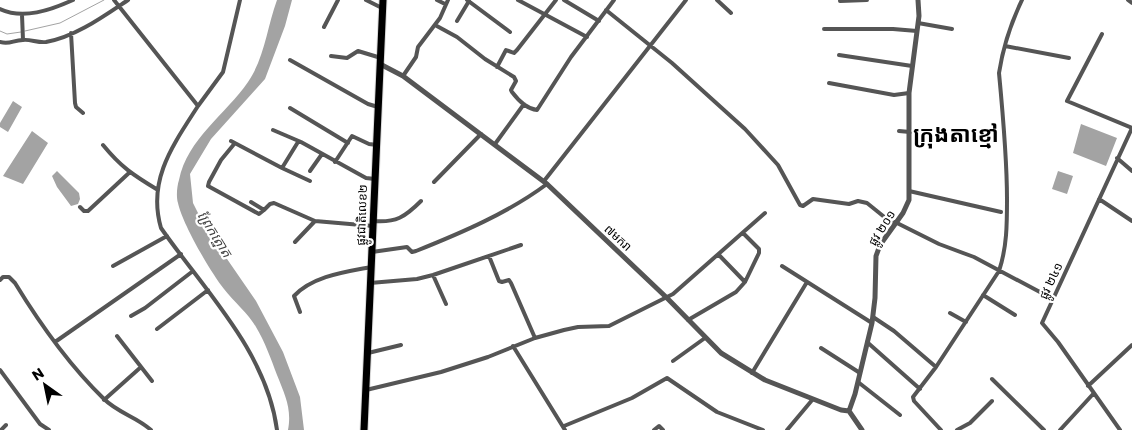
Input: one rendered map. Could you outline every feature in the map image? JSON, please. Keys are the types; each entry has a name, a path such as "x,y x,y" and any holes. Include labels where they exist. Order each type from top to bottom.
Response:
{"highway":[{"name":"ផ្លូវជាតិលេខ២","path":"364,430 383,4"}],"street":[{"path":"0,9 22,15 73,0"},
{"path":"114,0 198,106"},
{"path":"0,42 8,44 23,40 44,42 71,34 128,0"},
{"path":"240,0 223,72 198,106 166,157 158,190 158,216 161,228 217,302 258,370 269,393 275,414 276,430"},
{"path":"324,27 338,0"},
{"path":"366,0 383,4"},
{"path":"403,76 416,57 418,47 440,18 447,2 437,0"},
{"path":"518,0 587,37"},
{"path":"497,67 506,50 516,52 556,0"},
{"path":"564,0 599,20"},
{"path":"435,25 457,37 516,79 511,90 524,104 537,110 558,77 614,0"},
{"path":"372,252 400,247 408,247 412,252 416,251 466,230 518,203 546,183 686,0"},
{"path":"717,0 731,13"},
{"path":"840,1 867,0"},
{"name":"ផ្លូវ ២០១","path":"849,411 872,323 875,298 876,256 880,244 903,213 909,200 909,93 918,23 918,0"},
{"path":"941,430 913,398 936,368 999,271 1004,256 1007,225 1006,145 999,73 1004,46 1022,0"},
{"path":"1128,0 1132,3"},
{"path":"457,22 468,1 510,32"},
{"path":"606,10 650,45 733,117 769,154 786,177 800,205 803,206 813,199 849,204 862,201 894,223 939,244 974,257 1054,298"},
{"path":"22,15 23,40"},
{"path":"918,23 952,29"},
{"path":"824,29 917,31"},
{"path":"71,34 74,97 76,107 84,113"},
{"path":"1102,34 1067,101 1132,128"},
{"path":"1004,46 1069,58"},
{"path":"331,56 347,58 358,50 380,61"},
{"path":"838,55 912,66"},
{"path":"290,60 368,104 379,107"},
{"name":"៧មករា","path":"380,61 403,76 546,183 667,298 721,354 765,380 849,411"},
{"path":"829,83 894,96 909,93"},
{"path":"495,144 524,104"},
{"path":"290,108 348,143"},
{"name":"ផ្លូវ ២៤១","path":"1120,430 1042,324 1132,128"},
{"path":"273,130 301,142 366,178 375,179"},
{"path":"899,131 910,132"},
{"path":"434,182 481,134"},
{"path":"335,162 352,136 369,144 377,145"},
{"path":"310,181 259,158 233,142 221,160 208,186 259,214 270,204 274,203 315,221 373,224 397,220 406,216 420,201"},
{"path":"282,168 298,142 301,142"},
{"path":"103,145 112,156 139,180 158,190"},
{"path":"310,171 322,154"},
{"path":"1118,158 1132,171"},
{"path":"80,207 84,211 88,211 130,172"},
{"path":"910,191 1000,212"},
{"path":"1099,199 1132,220"},
{"path":"250,202 264,210"},
{"path":"366,390 441,372 488,357 535,338 578,327 609,326 667,298 719,255 765,213"},
{"path":"295,242 315,221"},
{"path":"688,320 736,292 745,282 759,250 743,233"},
{"path":"113,266 167,236"},
{"path":"370,283 417,279 433,275 521,244"},
{"path":"55,342 181,254"},
{"path":"719,255 745,282"},
{"path":"489,256 499,281 509,280 511,282 535,338"},
{"path":"782,266 872,323"},
{"path":"300,312 294,296 310,284 342,272 371,267"},
{"path":"131,316 146,308 193,271"},
{"path":"433,275 446,304"},
{"path":"0,280 3,277 9,277 15,283 55,342 104,400 123,414 138,419 151,430"},
{"path":"752,373 807,282"},
{"path":"157,329 208,290"},
{"path":"983,295 1015,315"},
{"path":"950,314 966,322"},
{"path":"873,316 894,331 936,368"},
{"path":"117,336 152,381"},
{"path":"673,361 705,338"},
{"path":"867,342 920,389"},
{"path":"368,353 401,345"},
{"path":"1088,386 1132,345"},
{"path":"513,346 564,428 632,398 667,378 717,412 763,430"},
{"path":"821,348 860,373"},
{"path":"104,400 141,367"},
{"path":"0,370 40,424 49,430"},
{"path":"992,379 1044,430"},
{"path":"858,382 900,415"},
{"path":"1060,430 1094,393"},
{"path":"787,430 813,399"},
{"path":"957,430 970,422 992,401"},
{"path":"849,411 862,430"},
{"path":"1,430 6,426"},
{"path":"654,430 658,426 663,430"}],"shaded area":[{"name":"ព្រែកត្នោត","path":"277,0 292,0 285,26 265,79 211,139 190,174 193,203 205,227 256,301 283,352 300,397 304,430 288,430 289,415 287,402 262,339 253,322 218,282 185,223 177,198 177,188 183,165 190,152 208,128 239,94 254,72 262,52"},
{"path":"13,101 22,107 8,132 0,127 0,123"},
{"path":"1081,124 1117,138 1106,166 1073,153"},
{"path":"32,131 48,143 23,184 3,176"},
{"path":"57,171 79,193 80,199 78,204 71,206 57,187 52,176"},
{"path":"1058,171 1073,176 1067,194 1052,189"}],"waterway":[{"path":"25,31 60,23 104,0"},
{"path":"0,31 7,34 21,32"}],"district":[{"name":"ក្រុងតាខ្មៅ","path":"956,134"}]}
